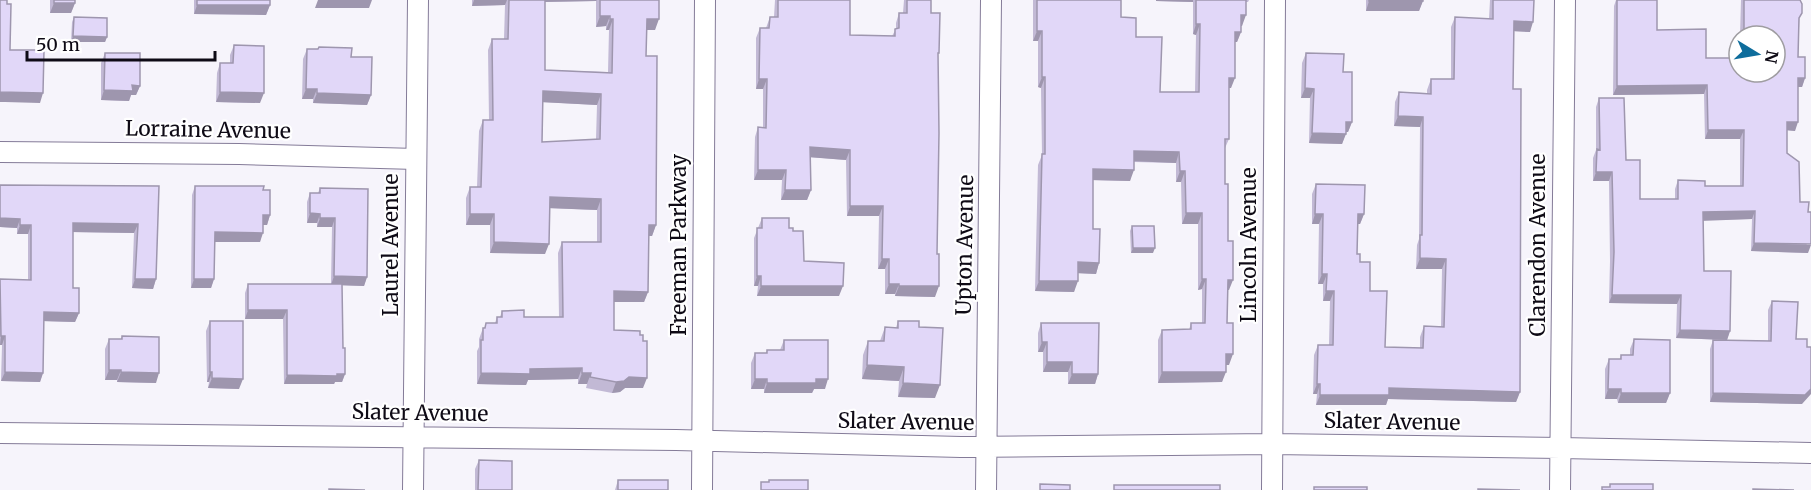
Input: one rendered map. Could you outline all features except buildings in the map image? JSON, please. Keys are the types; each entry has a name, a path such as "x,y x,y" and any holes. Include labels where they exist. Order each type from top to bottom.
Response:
{"street":[{"name":"Laurel Avenue","path":"413,490 418,0"},
{"name":"Freeman Parkway","path":"702,490 705,0"},
{"name":"Upton Avenue","path":"986,490 992,0"},
{"name":"Lincoln Avenue","path":"1272,490 1275,0"},
{"name":"Clarendon Avenue","path":"1560,490 1564,0"},
{"name":"Lorraine Avenue","path":"0,152 239,154 416,159"},
{"name":"Slater Avenue","path":"0,433 702,441 986,447 1272,444 1811,453"}]}
